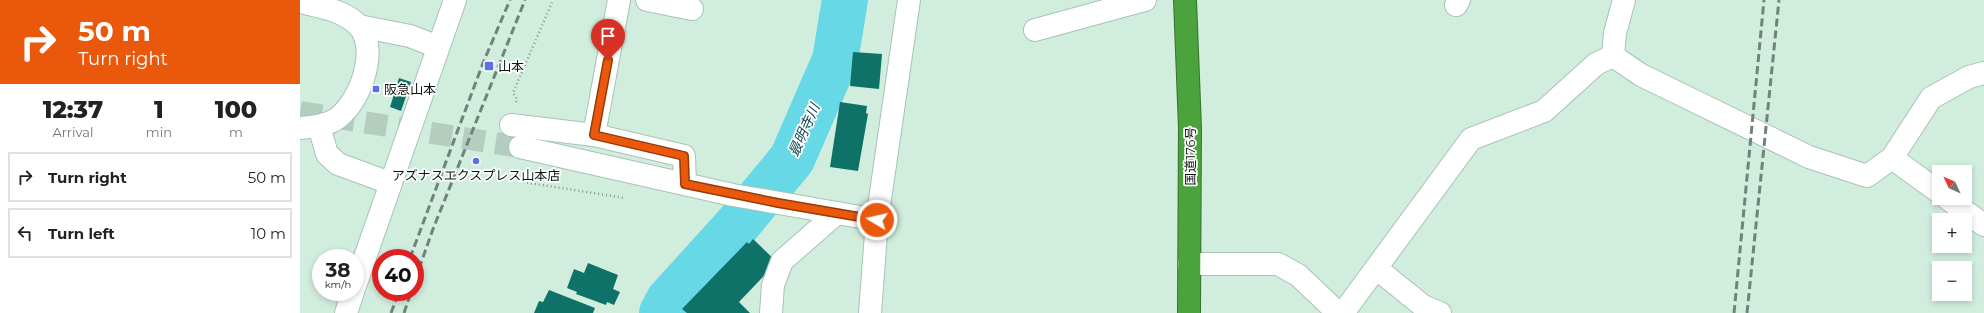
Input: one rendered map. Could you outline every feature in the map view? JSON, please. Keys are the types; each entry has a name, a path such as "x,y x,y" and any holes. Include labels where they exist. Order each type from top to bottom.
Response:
{"highway":[{"name":"国道176号","path":"1184,0 1190,128 1189,313"}],"street":[{"path":"364,260 455,0"},
{"path":"594,135 619,0"},
{"path":"647,0 692,9"},
{"path":"870,313 877,220 908,0"},
{"path":"1035,30 1145,0"},
{"path":"1613,56 1615,33 1624,0"},
{"path":"300,2 333,10 347,17 359,26 410,36 438,47"},
{"path":"359,26 365,38 367,50 362,82 355,98 346,109 333,120 309,127 327,154 338,164 390,183"},
{"path":"1613,56 1641,74 1809,157 1867,176 1892,158 1931,98 1968,77 1984,73"},
{"path":"1343,313 1471,139 1544,111 1596,64 1613,56"},
{"path":"511,125 594,135 684,156 685,184"},
{"path":"520,147 733,195 877,220"},
{"path":"1892,158 1932,187"},
{"path":"1956,205 1984,226"},
{"path":"771,313 773,284 782,262 837,213"},
{"path":"1189,264 1278,264 1298,275 1338,313"},
{"path":"1376,268 1423,306 1440,313"},
{"path":"346,313 350,301"}],"path":[{"path":"511,125 517,99 513,93 553,0"}],"building":[{"path":"853,52 882,54 879,89 850,86"},
{"path":"399,78 411,82 401,111 390,107"},
{"path":"840,102 867,106 866,113 868,114 858,171 830,167"},
{"path":"753,239 777,262 739,302 750,313 687,313 682,309 747,242 749,244"},
{"path":"588,263 618,275 613,289 620,292 614,305 607,302 606,305 576,294 577,292 567,288 574,269 584,273"},
{"path":"549,290 595,308 593,313 534,313 539,301 543,302"}],"waterway":[{"name":"最明寺川","path":"662,313 669,300 738,224 792,159 835,60 845,0"}],"tunnel":[{"path":"300,112 520,147"}],"railway":[{"path":"413,249 483,63 510,0"},
{"path":"424,254 525,0"},
{"path":"1734,313 1764,0"},
{"path":"1747,313 1779,0"},
{"path":"391,313 396,301"},
{"path":"404,313 408,301"}],"place":[{"name":"山本","path":"489,66"},
{"name":"阪急山本","path":"376,89"},
{"name":"アズナスエクスプレス山本店","path":"476,161"}],"route":[{"path":"608,60 594,135 684,156 685,184 733,195 877,220"}]}
